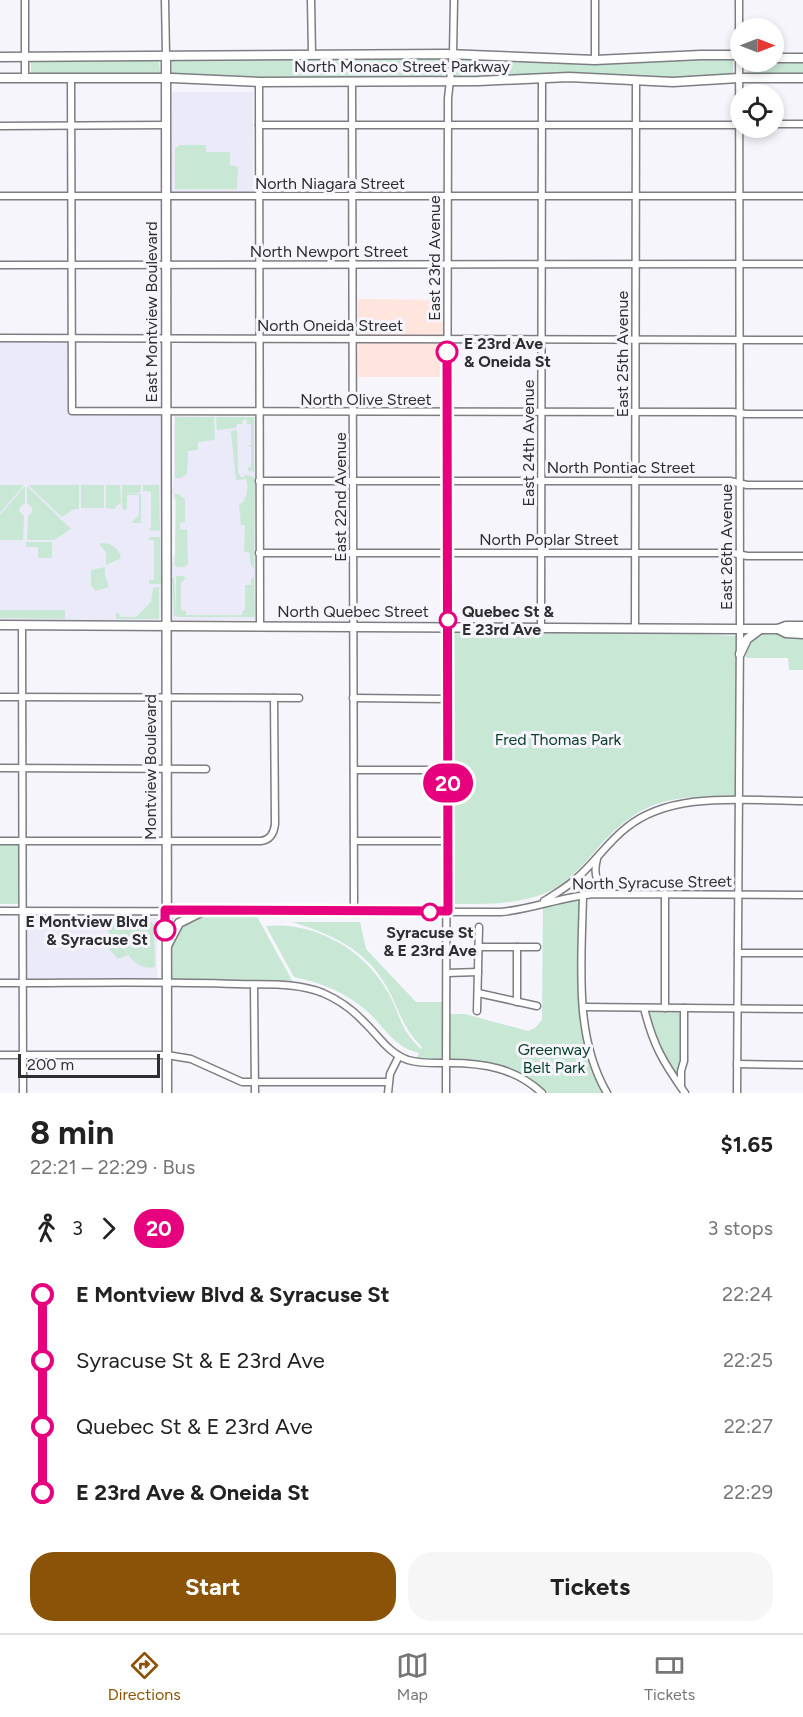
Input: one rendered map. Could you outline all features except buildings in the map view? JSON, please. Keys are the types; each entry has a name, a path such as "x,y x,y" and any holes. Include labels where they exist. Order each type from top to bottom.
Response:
{"main road":[{"name":"North Monaco Street Parkway","path":"0,57 453,54 596,60 730,55"},
{"name":"East Montview Boulevard","path":"166,55 166,625"},
{"path":"784,58 803,58"},
{"name":"North Monaco Street Parkway","path":"0,78 166,78 259,82 449,81 594,77 693,82 739,78 803,78"},
{"name":"North Quebec Street","path":"0,625 740,629 778,629 803,626"},
{"name":"Montview Boulevard","path":"165,910 166,625"},
{"path":"740,654 747,639 762,629"},
{"name":"North Quebec Street","path":"778,629 786,633 803,634"},
{"path":"165,910 167,1093"},
{"path":"166,953 171,935 179,923 203,911"}],"street":[{"path":"25,0 25,78"},
{"name":"East Montview Boulevard","path":"165,0 166,55"},
{"path":"311,0 312,54"},
{"name":"East 23rd Avenue","path":"446,1093 448,911 447,124 453,54 453,0"},
{"path":"595,0 596,60"},
{"name":"East 26th Avenue","path":"739,0 739,18"},
{"name":"East 26th Avenue","path":"739,72 739,84"},
{"path":"71,78 72,338"},
{"name":"East 24th Avenue","path":"541,628 542,79"},
{"name":"East 25th Avenue","path":"635,628 636,80"},
{"name":"East 22nd Avenue","path":"352,81 354,912"},
{"path":"259,82 260,625"},
{"path":"784,124 803,124"},
{"path":"0,126 166,125"},
{"path":"259,125 730,125"},
{"name":"East 26th Avenue","path":"737,1093 740,138"},
{"name":"North Niagara Street","path":"0,196 803,196"},
{"name":"North Newport Street","path":"0,265 803,264"},
{"name":"North Oneida Street","path":"0,338 803,340"},
{"name":"North Olive Street","path":"72,338 72,411 803,414"},
{"name":"North Pontiac Street","path":"259,481 730,481 747,485 803,485"},
{"name":"North Poplar Street","path":"259,553 635,553 803,556"},
{"path":"22,625 23,1093"},
{"path":"0,697 299,698"},
{"path":"0,841 261,841 271,836 275,824 274,698"},
{"path":"353,698 448,699"},
{"path":"0,768 206,769"},
{"path":"354,770 448,770"},
{"path":"536,905 571,883 624,829 656,810 692,802 803,801"},
{"path":"354,841 448,841"},
{"path":"598,855 595,868 597,879 603,888 615,894"},
{"path":"583,894 583,1008 588,1050 607,1093"},
{"name":"North Syracuse Street","path":"0,911 511,911 583,894 803,895"},
{"path":"665,894 665,1008"},
{"path":"477,1011 479,927"},
{"path":"478,947 537,947"},
{"path":"517,947 517,1002"},
{"path":"738,952 803,953"},
{"path":"447,973 478,972"},
{"path":"0,983 296,986 324,994 353,1011 382,1042 399,1056 418,1062 472,1063 494,1066 516,1075 542,1093"},
{"path":"255,985 255,1093"},
{"path":"478,993 537,1006"},
{"path":"583,1008 803,1009"},
{"path":"644,1008 658,1051 670,1074 683,1090"},
{"path":"683,1090 681,1071 684,1061 684,1008"},
{"path":"0,1055 167,1055 192,1059 234,1080 388,1082"},
{"path":"388,1093 390,1074 399,1056"},
{"path":"737,1064 803,1065"},
{"path":"530,1093 535,1087"}],"shaded area":[{"path":"172,92 253,92 253,191 172,191"},
{"path":"358,299 443,300 443,377 358,377"},
{"path":"0,342 67,342 69,346 70,414 160,415 162,417 160,620 0,620"},
{"path":"174,416 255,417 255,620 172,620 172,559 175,553 175,501 172,491"},
{"path":"27,918 157,918 157,979 27,979"}],"green space":[{"path":"459,57 730,59 730,72 733,72 733,75 695,79 455,78"},
{"path":"446,58 442,77 258,78 172,74 172,59"},
{"path":"31,59 159,59 160,74 31,74"},
{"path":"784,61 803,62 803,75 748,74 748,72 784,72"},
{"path":"180,145 206,145 206,152 230,152 230,165 238,167 237,189 175,189 175,148"},
{"path":"175,417 214,417 215,440 198,442 198,450 188,451 187,474 181,478 175,478"},
{"path":"216,417 254,417 254,472 247,468 251,467 251,447 247,446 251,445 251,424 243,420 242,424 237,424 236,428 217,430"},
{"path":"237,430 238,473 242,478 246,475 254,477 255,480 254,569 249,552 244,552 245,525 241,525 239,503 242,503 246,495 246,479 236,480 231,431 216,433"},
{"path":"0,485 24,485 0,513"},
{"path":"28,485 79,485 79,509 74,509 62,517"},
{"path":"81,485 104,485 104,508 81,508"},
{"path":"106,485 120,485 121,503 115,509 106,508"},
{"path":"122,485 141,485 139,493 124,494 141,494 141,523 131,523 139,515 139,495 127,495 127,509 124,510"},
{"path":"143,485 159,485 160,531 148,530 151,528 151,492 143,491"},
{"path":"25,486 25,503 19,511 24,516 23,540 0,540 0,515"},
{"path":"27,486 71,529 54,540 27,540 28,516 32,508 27,503"},
{"path":"174,494 185,499 185,522 180,523 180,529 187,530 188,564 185,567 175,565 176,501"},
{"path":"150,537 160,537 161,584 149,584 149,580 154,580 154,540 148,540"},
{"path":"26,542 52,542 52,558 38,558 38,547 26,547"},
{"path":"101,543 114,547 119,551 121,558 106,565 106,552 100,545"},
{"path":"105,567 109,587 95,591 91,585 91,570"},
{"path":"176,576 186,578 181,583 181,610 186,611 186,615 242,615 242,611 245,610 245,585 251,585 251,579 254,577 255,617 178,617 176,615 174,617 172,578 174,577 176,613"},
{"path":"159,587 159,619 116,619 116,613 121,617 136,617 151,602 153,588"},
{"path":"0,610 65,610 65,619 0,618"},
{"name":"Fred Thomas Park","path":"452,632 656,632 736,636 736,796 674,799 643,810 612,833 568,879 548,892 513,902 452,904"},
{"path":"757,635 803,636 803,670 789,670 788,658 746,658 747,643"},
{"path":"0,845 18,845 18,904 0,904"},
{"name":"Greenway Belt Park","path":"583,894 585,1031 607,1093 541,1093 504,1069 415,1062 419,1053 397,1042 369,1013 352,1000 315,982 294,977 266,926 303,928 338,942 353,952 379,979 389,994 405,1029 421,1049 422,1047 411,1035 383,980 362,956 337,939 292,922 360,922 366,949 416,1002 447,1002 447,1014 465,1014 528,1031 535,1028 542,1020 543,904"},
{"path":"254,911 295,986 166,983 171,935 194,914"},
{"path":"117,919 117,922 151,922 154,925 155,967 148,968 136,963 123,947 118,934 118,941 128,955 118,959 109,949 111,936 106,927 99,926 99,920"},
{"path":"644,1008 684,1008 681,1079 670,1074"}],"bus line":[{"name":"20","path":"165,930 165,910 448,911 447,352"}],"place":[{"name":"E 23rd Ave & Oneida St","path":"447,352"},
{"name":"Quebec St & E 23rd Ave","path":"448,620"},
{"name":"Syracuse St & E 23rd Ave","path":"430,912"},
{"name":"E Montview Blvd & Syracuse St","path":"165,930"}]}
